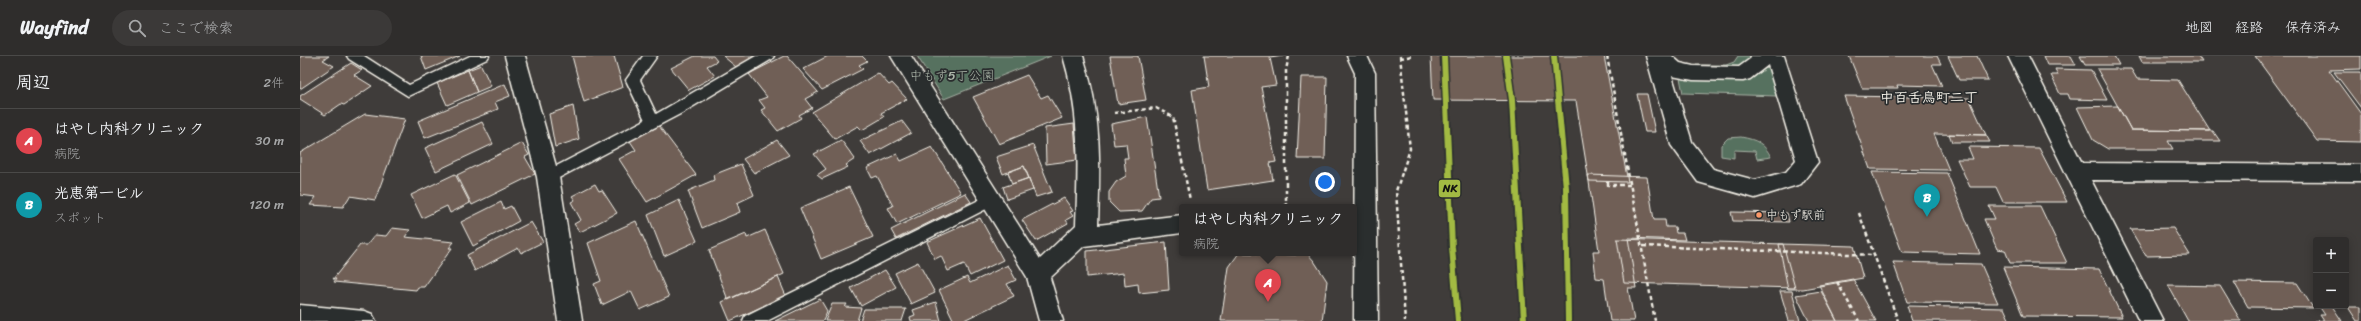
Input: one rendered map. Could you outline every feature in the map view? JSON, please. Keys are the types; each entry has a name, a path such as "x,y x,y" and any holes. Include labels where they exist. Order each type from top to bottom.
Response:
{"street":[{"path":"515,56 548,177 570,321"},
{"path":"901,56 1038,275 1051,321"},
{"path":"1038,275 1080,237 1087,226 1090,181 1088,118 1080,77 1073,56"},
{"path":"1357,56 1364,73 1360,221 1366,321"},
{"path":"1656,56 1682,145 1706,176 1755,189 1793,178 1807,162 1778,64 1774,56"},
{"path":"1659,56 1674,68 1693,73 1743,74 1759,63 1762,56"},
{"path":"2018,56 2151,321"},
{"path":"2076,171 2361,173"},
{"path":"1080,237 1179,224"},
{"path":"300,315 364,321"}],"lane":[{"path":"354,56 408,90 482,56"},
{"path":"650,56 633,80 653,122"},
{"path":"548,177 653,122 767,56"},
{"path":"751,321 991,200"}],"path":[{"path":"1286,204 1286,70 1289,56"},
{"path":"1405,321 1396,191 1410,149 1400,57 1413,56"},
{"path":"1607,56 1632,185 1655,321"},
{"path":"1088,118 1156,108 1173,117 1190,191 1190,204"},
{"path":"1608,182 1608,185 1632,185"},
{"path":"1859,213 1898,321"},
{"path":"1642,246 1818,252 1874,256"},
{"path":"1837,282 1859,321"}],"green space":[{"name":"中もず5丁公園","path":"917,56 1051,56 944,99"},
{"path":"1738,56 1751,56 1751,58 1740,66 1726,69 1697,68 1696,65 1726,65 1734,62"},
{"path":"1763,68 1770,69 1777,96 1683,93 1680,78 1746,81 1756,76"},
{"path":"1741,137 1751,139 1763,145 1771,157 1757,159 1755,151 1734,150 1734,158 1721,156 1721,145 1728,138"}],"building":[{"path":"329,56 323,60 334,66 300,89 300,57"},
{"path":"421,56 460,56 426,70"},
{"path":"572,56 614,56 623,87 584,102"},
{"path":"695,56 713,56 717,61 707,66 715,76 689,90 671,68"},
{"path":"723,56 755,56 736,67"},
{"path":"784,56 787,56 818,92 805,99 812,108 799,115 801,118 778,131 761,110 765,108 759,100 767,97 749,74"},
{"path":"828,56 862,56 867,61 859,65 863,69 822,90 803,69"},
{"path":"1110,56 1138,56 1146,100 1118,104"},
{"path":"1204,56 1283,56 1270,58 1276,85 1261,87 1276,162 1270,163 1273,180 1207,190 1192,90 1209,87"},
{"path":"1431,56 1604,56 1628,182 1589,181 1576,101 1433,100"},
{"path":"1849,56 1937,56 1941,64 1932,64 1942,86 1897,85 1898,88 1862,88"},
{"path":"1948,56 1977,56 1988,80 1959,80"},
{"path":"2043,56 2071,56 2076,65 2047,65"},
{"path":"2080,56 2114,56 2119,65 2085,65"},
{"path":"2139,56 2198,56 2202,62 2142,62"},
{"path":"2255,56 2361,56 2361,69 2329,70 2361,114 2361,142 2317,141"},
{"path":"351,63 362,70 354,75 372,86 344,105 341,104 325,115 300,99 300,96"},
{"path":"481,65 491,86 477,92 468,70"},
{"path":"2055,69 2091,70 2107,100 2070,99 2068,94 2060,94 2051,75 2058,75"},
{"path":"2097,69 2131,69 2137,79 2178,80 2210,131 2131,130"},
{"path":"468,70 477,92 447,105 437,83"},
{"path":"2334,72 2361,72 2361,108"},
{"path":"878,73 889,85 892,83 907,99 881,113 884,117 862,130 858,126 835,139 812,112"},
{"path":"1027,75 1041,98 1048,95 1062,118 999,144 973,97"},
{"path":"1301,77 1327,77 1325,159 1297,159"},
{"path":"505,84 510,96 495,102 498,109 425,138 418,121"},
{"path":"1637,94 1647,94 1655,132 1645,132"},
{"path":"1844,96 1969,98 1986,135 1934,134 1949,170 1870,169"},
{"path":"573,106 579,139 555,147 549,114"},
{"path":"2118,106 2131,130 2213,131 2220,141 2168,141 2173,149 2108,149 2093,140 2077,107"},
{"path":"365,114 405,119 375,200 350,196 343,207 310,205 316,197 300,195 300,153"},
{"path":"1147,117 1159,197 1151,198 1142,211 1119,212 1109,202 1109,192 1116,182 1126,176 1124,158 1128,158 1126,144 1114,145 1111,124"},
{"path":"902,121 911,133 870,155 860,141"},
{"path":"482,122 493,144 436,171 425,148"},
{"path":"1074,124 1077,160 1046,164 1045,128"},
{"path":"659,126 696,175 647,202 619,159 636,150 630,141"},
{"path":"1949,134 1986,135 1990,142 1952,142"},
{"path":"777,140 789,155 754,173 743,159"},
{"path":"841,140 855,159 846,165 848,167 822,179 817,175 826,169 814,154"},
{"path":"522,143 529,155 525,157 535,174 472,205 457,175"},
{"path":"1033,145 1052,192 1036,197 1024,166 1003,174 996,157"},
{"path":"932,147 961,193 897,224 888,208 893,206 877,176 872,178 867,168 897,154 901,161"},
{"path":"1968,147 2039,148 2067,202 2003,202 1996,187 1970,187 1957,159 1973,159"},
{"path":"741,164 754,195 737,203 740,212 702,228 688,191 714,180 713,175"},
{"path":"1024,166 1029,178 1012,184 1008,172"},
{"path":"1872,172 1947,173 1980,254 1902,252"},
{"path":"455,174 470,203 450,213 447,206 422,218 411,195"},
{"path":"1588,175 1647,177 1654,220 1665,220 1666,227 1675,227 1676,233 1683,233 1685,240 1628,238 1636,288 1628,288 1634,321 1610,321 1604,279 1596,278 1593,251 1599,251"},
{"path":"1029,178 1033,190 1007,199 1003,187"},
{"path":"595,184 599,191 602,190 617,213 580,232 574,224 581,220 571,202 575,200 572,196"},
{"path":"849,187 873,237 821,259 800,208"},
{"path":"965,193 971,202 896,239 891,230"},
{"path":"1064,198 1073,211 1070,212 1073,216 1066,220 1068,223 1036,241 1022,220"},
{"path":"679,200 697,241 664,256 648,215"},
{"path":"501,202 504,209 511,206 519,221 473,246 461,222"},
{"path":"1989,206 2040,206 2067,263 2010,263 2005,250 1997,249 1984,219 1995,219"},
{"path":"1731,212 1787,213 1789,222 1733,221"},
{"path":"980,218 1003,260 970,276 964,264 948,271 941,256 935,259 927,242"},
{"path":"636,221 669,297 640,310 631,291 602,305 594,284 601,281 588,243"},
{"path":"531,222 543,242 521,253 518,248 475,271 467,255"},
{"path":"392,228 410,230 405,237 454,242 449,248 452,248 424,287 418,287 416,290 334,282 336,279 333,279 360,245 367,245 375,235 386,236"},
{"path":"2173,228 2190,255 2146,256 2130,229"},
{"path":"765,230 784,274 728,300 709,250 746,234 747,238"},
{"path":"1617,239 1783,244 1795,288 1624,283"},
{"path":"1166,242 1169,290 1139,293 1138,284 1125,286 1124,273 1087,277 1087,251"},
{"path":"1779,244 1854,246 1863,278 1803,289 1788,289"},
{"path":"1237,256 1310,256 1327,281 1322,321 1221,321 1229,267"},
{"path":"918,262 935,293 911,304 895,273"},
{"path":"1893,262 1981,264 1998,303 1907,302"},
{"path":"1008,265 1016,280 1007,284 1014,296 962,321 954,321 939,290 967,277 970,283"},
{"path":"2003,267 2099,269 2122,317 2023,316"},
{"path":"885,270 896,287 861,306 851,288"},
{"path":"778,277 786,296 730,321 722,302"},
{"path":"1853,279 1876,321 1837,321 1819,285"},
{"path":"2234,282 2297,283 2313,308 2248,307"},
{"path":"2168,285 2220,286 2241,321 2188,321"},
{"path":"1780,291 1792,291 1800,321 1789,321"},
{"path":"1821,291 1837,321 1809,321 1796,295"},
{"path":"820,299 827,311 823,321 775,321"},
{"path":"936,302 941,321 911,321 910,317 915,315 913,310"},
{"path":"832,304 847,304 845,307 861,308 857,321 825,321"},
{"path":"1907,306 2004,308 2010,321 1912,321"},
{"path":"2349,307 2361,307 2361,321 2357,321"},
{"path":"864,309 906,309 902,321 860,321"},
{"path":"2321,309 2334,309 2342,321 2324,321 2320,315 2325,315"}],"transit line":[{"name":"NK","path":"1444,56 1452,247 1458,321"},
{"name":"NK","path":"1506,56 1512,100 1524,321"},
{"name":"NK","path":"1554,56 1566,188 1568,321"}],"place":[{"name":"中もず駅前","path":"1759,215"},
{"name":"光恵第一ビル","path":"1927,217"},
{"name":"はやし内科クリニック","path":"1268,302"}],"district":[{"name":"中百舌鳥町二丁","path":"1929,97"}]}
